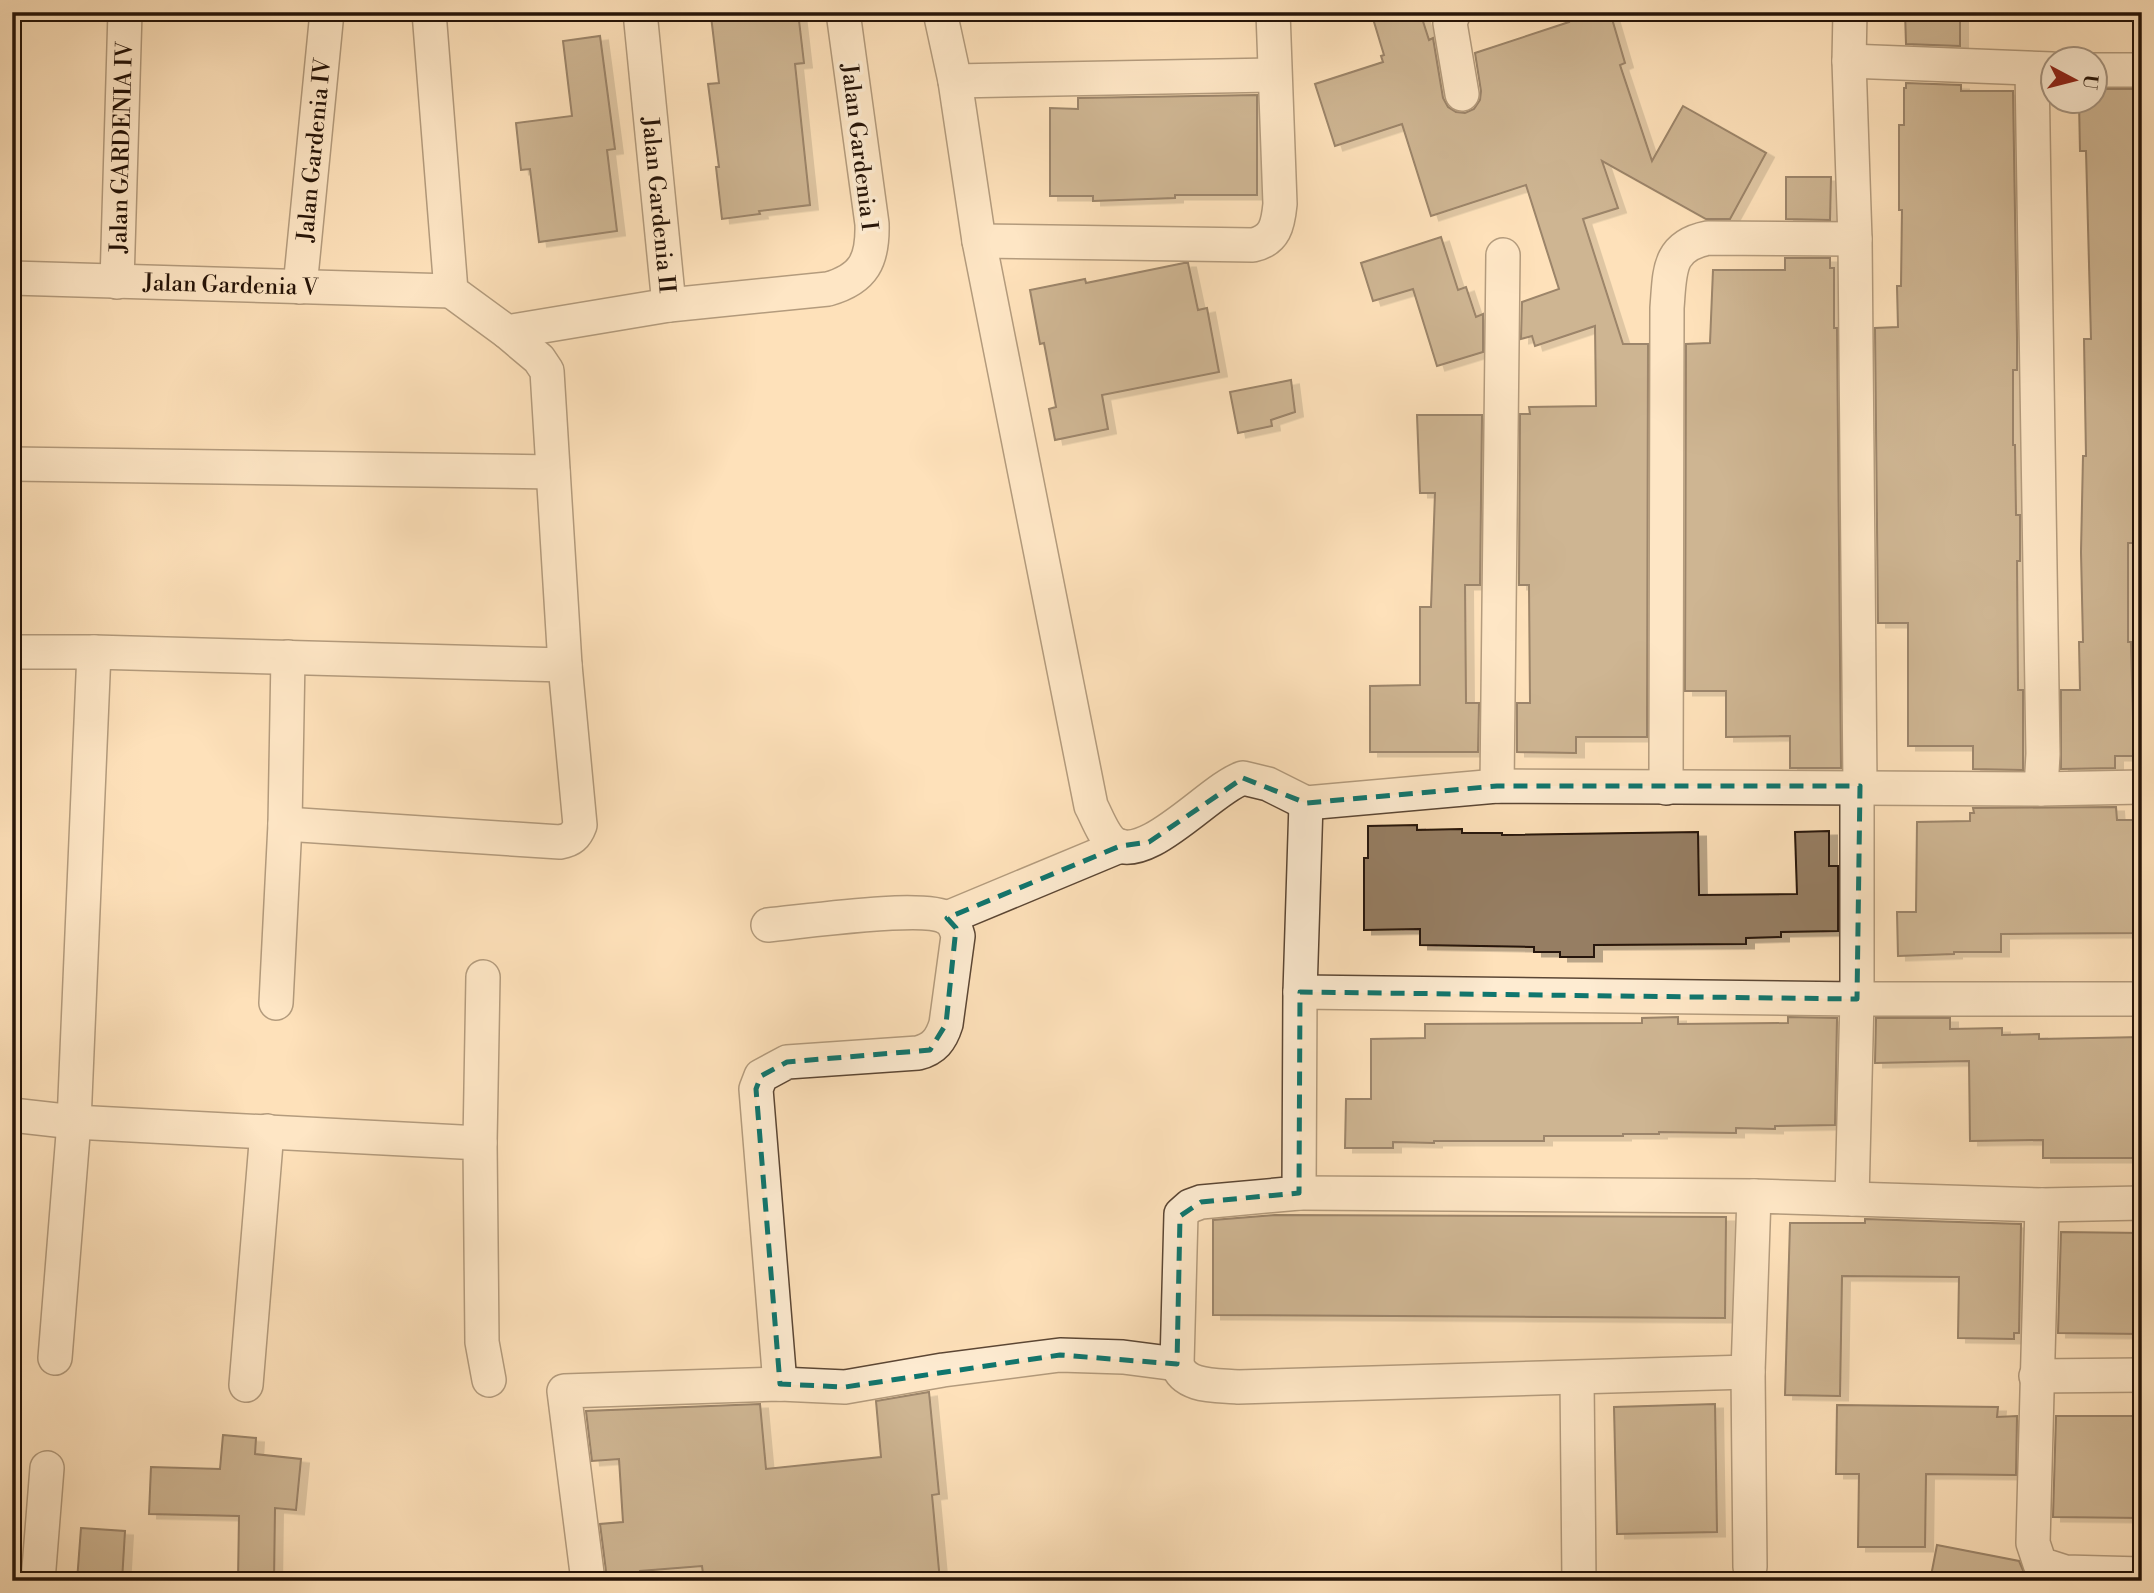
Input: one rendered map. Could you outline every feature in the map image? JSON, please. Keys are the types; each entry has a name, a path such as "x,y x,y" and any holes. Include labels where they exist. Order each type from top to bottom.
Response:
{"street":[{"name":"Jalan GARDENIA IV","path":"117,282 125,12"},
{"name":"Jalan Gardenia IV","path":"300,287 327,12"},
{"path":"285,824 560,842 572,838 580,825 565,665 547,370 539,359 508,332 451,292 429,12"},
{"name":"Jalan Gardenia II","path":"508,332 668,305 640,12"},
{"name":"Jalan Gardenia I","path":"668,305 828,289 848,282 866,263 871,251 872,224 843,12"},
{"path":"940,12 955,80 979,241 1091,806 1108,838 1120,846"},
{"path":"979,241 1253,246 1262,243 1273,234 1280,204 1273,75 1273,12"},
{"path":"1454,12 1450,23 1462,94"},
{"path":"1850,12 1860,786 1857,802 1857,999 1852,1199"},
{"path":"1849,61 2038,69"},
{"path":"2108,70 2142,70"},
{"path":"955,80 1273,75"},
{"path":"2041,789 2042,116"},
{"path":"1666,788 1667,308 1670,268 1683,247 1692,241 1708,237 1855,239"},
{"path":"1497,786 1503,255"},
{"name":"Jalan Gardenia V","path":"12,278 451,292"},
{"path":"12,464 553,472"},
{"path":"12,652 565,665"},
{"path":"55,1358 74,1122 94,652"},
{"path":"276,1003 285,824 288,657"},
{"path":"768,925 916,912 947,918 1120,846 1131,847 1149,842 1243,778 1268,784 1306,803 1497,786 2041,789 2142,787"},
{"path":"1299,1193 1300,992 1306,803"},
{"path":"780,1384 756,1089 761,1076 787,1062 930,1050 943,1036 958,936 956,928 947,918"},
{"path":"483,977 480,1143 482,1342 489,1380"},
{"path":"1300,992 1857,999 2142,999"},
{"path":"12,1115 74,1122 480,1143"},
{"path":"246,1385 267,1131"},
{"path":"1748,1372 1238,1387 1193,1382 1179,1372 1177,1364 1181,1214 1190,1206 1201,1202 1299,1193 1754,1196 2042,1205 2142,1203"},
{"path":"1750,1567 1748,1372 1754,1196"},
{"path":"2042,1205 2033,1544 2040,1564 2064,1572 2142,1574"},
{"path":"588,1581 564,1391 780,1384 845,1387 943,1370 1060,1355 1123,1357 1177,1364"},
{"path":"2036,1376 2142,1376"},
{"path":"1577,1379 1579,1581"},
{"path":"38,1581 47,1468"}],"highlighted area":[{"path":"1243,778 1306,803 1497,786 1860,786 1857,999 1300,992 1299,1193 1201,1202 1180,1216 1177,1364 1060,1355 845,1387 780,1384 756,1089 761,1076 787,1062 930,1050 946,1024 956,928 947,918 1120,846 1149,842"}],"building":[{"path":"741,12 798,12 804,63 795,64 810,205 722,219 716,167 719,167 708,84 719,83 711,16"},
{"path":"1371,12 1420,12 1429,40 1433,38 1443,98 1448,107 1465,113 1474,109 1480,100 1475,53 1569,22 1568,19 1589,12 1610,12 1625,63 1620,65 1652,161 1683,106 1766,153 1730,219 1706,219 1602,161 1618,208 1583,219 1623,344 1648,344 1647,737 1576,737 1576,753 1517,752 1517,703 1530,703 1529,585 1519,585 1520,414 1530,414 1529,407 1596,406 1595,326 1535,346 1532,336 1521,339 1522,302 1559,289 1526,185 1431,216 1402,124 1335,146 1315,84 1383,62 1381,56 1384,55"},
{"path":"1905,12 1960,12 1960,46 1906,44"},
{"path":"600,36 615,149 607,150 617,231 539,242 530,169 521,170 516,123 572,116 563,41"},
{"path":"1906,83 1961,85 1961,91 2013,91 2017,370 2013,370 2013,445 2016,515 2020,515 2020,561 2017,561 2018,690 2023,690 2023,770 1973,769 1973,746 1908,746 1908,623 1878,623 1875,328 1898,327 1897,286 1901,286 1902,210 1899,210 1899,125 1904,125"},
{"path":"2108,89 2137,89 2134,296 2142,296 2141,438 2136,438 2140,543 2128,543 2128,642 2131,642 2134,756 2115,756 2115,768 2061,769 2061,690 2080,690 2079,642 2083,642 2081,552 2083,456 2086,456 2084,339 2091,339 2086,151 2080,151 2079,116 2108,116"},
{"path":"1257,95 1257,195 1175,195 1175,198 1093,201 1093,196 1050,196 1050,108 1078,109 1078,98"},
{"path":"1786,177 1831,177 1830,220 1786,219"},
{"path":"1441,237 1458,290 1466,287 1476,317 1483,314 1483,352 1437,366 1413,289 1373,301 1361,263"},
{"path":"1785,258 1830,258 1830,268 1834,268 1834,328 1837,328 1841,768 1790,768 1790,736 1726,737 1726,691 1685,691 1686,344 1710,343 1713,270 1785,270"},
{"path":"1188,263 1198,310 1207,308 1219,372 1102,395 1108,429 1055,440 1049,409 1056,407 1044,343 1040,344 1030,290 1085,279 1086,283"},
{"path":"1291,380 1295,412 1271,420 1272,426 1238,433 1230,392"},
{"path":"1417,415 1482,415 1480,585 1465,585 1466,703 1479,703 1478,752 1370,752 1370,686 1420,685 1420,607 1431,607 1435,493 1420,493"},
{"path":"2116,807 2117,820 2142,820 2142,933 2001,934 2001,952 1898,956 1897,912 1916,912 1917,822 1970,821 1973,808"},
{"path":"1417,825 1417,830 1462,829 1462,833 1502,835 1698,832 1699,895 1797,894 1795,832 1829,831 1829,866 1838,866 1838,931 1781,932 1781,937 1746,938 1746,944 1594,945 1594,957 1560,957 1560,952 1534,952 1534,947 1420,945 1420,929 1364,930 1364,858 1368,858 1368,826"},
{"path":"1678,1017 1678,1024 1788,1023 1788,1017 1837,1018 1835,1125 1775,1126 1775,1129 1736,1128 1736,1133 1659,1132 1623,1136 1544,1136 1544,1141 1393,1142 1393,1148 1345,1148 1346,1099 1371,1099 1371,1039 1425,1038 1425,1024 1642,1023 1642,1018"},
{"path":"1876,1018 1950,1018 1950,1029 2002,1028 2002,1035 2039,1034 2039,1039 2142,1037 2142,1158 2043,1158 2043,1140 1970,1141 1969,1061 1875,1063"},
{"path":"1275,1215 1726,1217 1725,1318 1213,1315 1213,1220"},
{"path":"1865,1219 2021,1224 2019,1333 2014,1333 2014,1339 1958,1338 1959,1277 1842,1276 1840,1396 1785,1395 1790,1223 1865,1223"},
{"path":"2061,1232 2142,1233 2142,1334 2058,1333"},
{"path":"929,1392 939,1494 932,1495 940,1581 704,1581 702,1566 640,1571 640,1576 607,1579 600,1524 623,1522 619,1459 592,1461 586,1411 760,1404 766,1469 881,1457 876,1401"},
{"path":"1715,1404 1717,1532 1617,1534 1614,1407"},
{"path":"1837,1405 1998,1407 1997,1417 2017,1416 2016,1475 1926,1474 1925,1547 1858,1547 1859,1474 1836,1474"},
{"path":"2056,1416 2142,1416 2142,1518 2053,1517"},
{"path":"223,1435 256,1438 255,1454 301,1459 296,1510 275,1508 274,1581 238,1581 239,1516 149,1514 151,1467 220,1469"},
{"path":"81,1528 125,1531 122,1581 77,1581"},
{"path":"1937,1545 2019,1561 2026,1577 2031,1581 1930,1581"}]}
